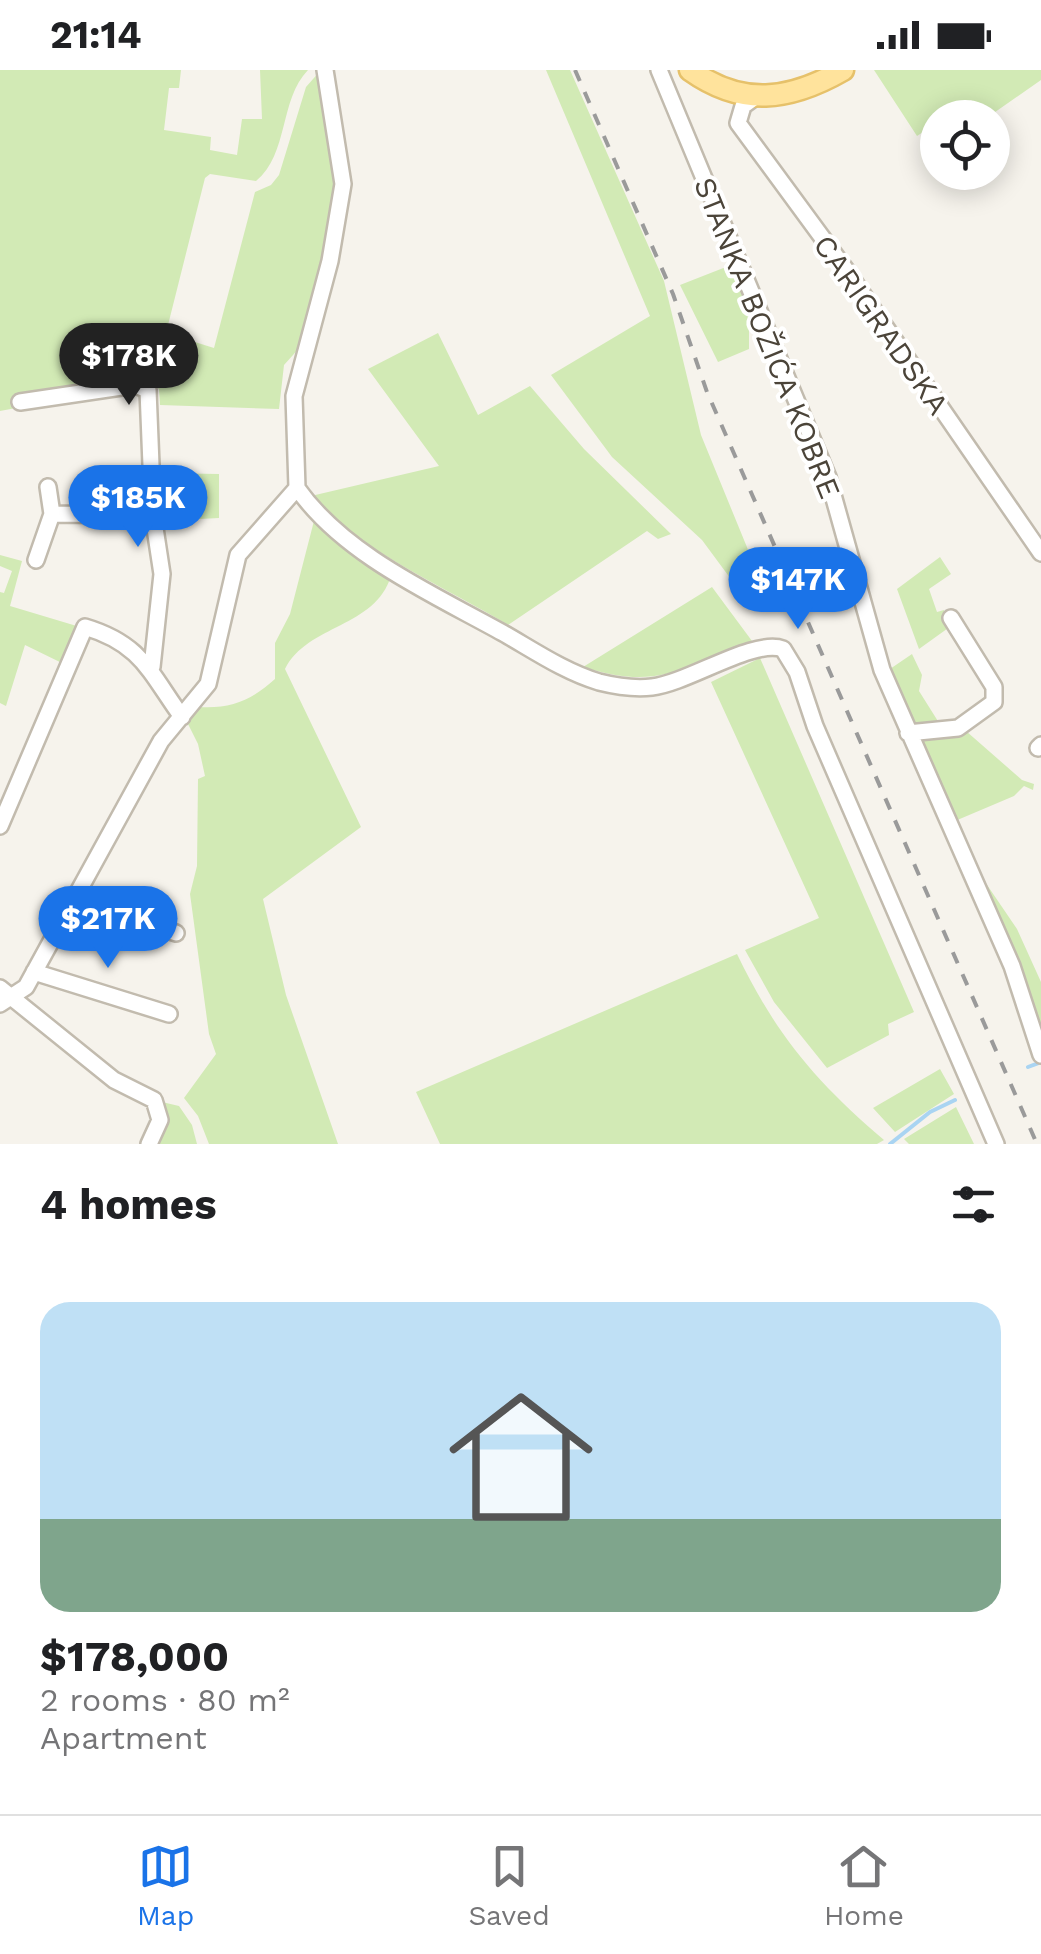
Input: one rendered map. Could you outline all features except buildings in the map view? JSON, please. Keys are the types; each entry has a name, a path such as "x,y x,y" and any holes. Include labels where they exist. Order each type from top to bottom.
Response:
{"main road":[{"path":"690,70 713,86 754,98 800,91 843,70"}],"street":[{"path":"325,70 343,184 330,261 294,396 297,488 318,516 408,578 547,658 600,682 652,687 697,675 762,647 783,649 793,663 815,726 996,1144"},
{"name":"STANKA BOŽIĆA KOBRE","path":"662,73 828,476 865,621 908,734 1012,966 1041,1054"},
{"name":"CARIGRADSKA","path":"713,86 1041,553"},
{"path":"738,123 744,106 754,98"},
{"path":"20,402 135,385 148,390 152,515 162,574 152,667"},
{"path":"36,560 52,514 48,487"},
{"path":"4,995 24,989 161,741 208,684 238,554 297,488"},
{"path":"52,514 152,515"},
{"path":"908,734 958,728 994,702 994,687 952,618"},
{"path":"0,826 62,688 83,628 122,641 152,667 182,717"},
{"path":"73,899 176,933"},
{"path":"34,972 168,1014"},
{"path":"4,995 114,1080 154,1100 160,1120 149,1144"}],"green space":[{"path":"0,70 181,70 179,88 169,88 164,130 211,137 210,150 237,155 242,119 262,119 260,70 308,70 292,96 267,170 256,181 210,174 205,178 166,333 214,348 255,192 271,185 279,175 306,87 321,70 339,163 327,263 302,345 284,365 279,409 160,405 159,389 149,383 14,399 16,408 0,411"},
{"path":"546,70 570,70 664,281 701,435 751,557 736,586 702,540 612,457 551,375 650,316"},
{"path":"874,70 1041,70 1041,80 1010,102 920,100 917,136"},
{"path":"731,265 753,322 749,322 749,349 718,362 680,285"},
{"path":"438,333 478,415 530,386 584,449 671,534 658,539 647,531 508,625 354,535 311,496 439,466 368,369"},
{"path":"161,473 219,474 219,518 160,521"},
{"path":"315,517 391,576 371,606 309,643 285,669 361,827 263,899 286,995 338,1144 209,1144 198,1116 184,1098 216,1054 209,1034 190,894 197,866 198,779 205,776 198,744 186,720 199,707 240,702 275,679 275,643 290,614"},
{"path":"0,555 22,561 10,606 80,627 68,666 25,645 6,706 0,703 0,592 4,593 12,571 0,566"},
{"path":"940,557 951,574 929,589 937,612 944,610 951,626 919,649 897,589"},
{"path":"712,587 752,641 688,667 651,676 609,674 583,667"},
{"path":"912,654 922,675 919,691 941,726 915,728 890,669"},
{"path":"760,658 914,1012 888,1024 889,1035 827,1068 774,1002 745,950 819,918 711,682"},
{"path":"966,731 1022,780 1034,784 1033,790 1024,786 1014,796 955,821 920,737"},
{"path":"983,879 1017,929 1041,982 1041,1032 1027,984"},
{"path":"737,954 767,1009 800,1056 884,1140 877,1144 440,1144 416,1092"},
{"path":"940,1069 954,1094 895,1132 873,1108"},
{"path":"162,1102 179,1106 192,1125 197,1144 152,1144"},
{"path":"956,1107 974,1144 909,1144 904,1139"}],"waterway":[{"path":"1028,1067 1041,1062"},
{"path":"890,1144 930,1112 955,1100"}],"railway":[{"path":"575,70 673,294 707,392 1037,1144"}]}
